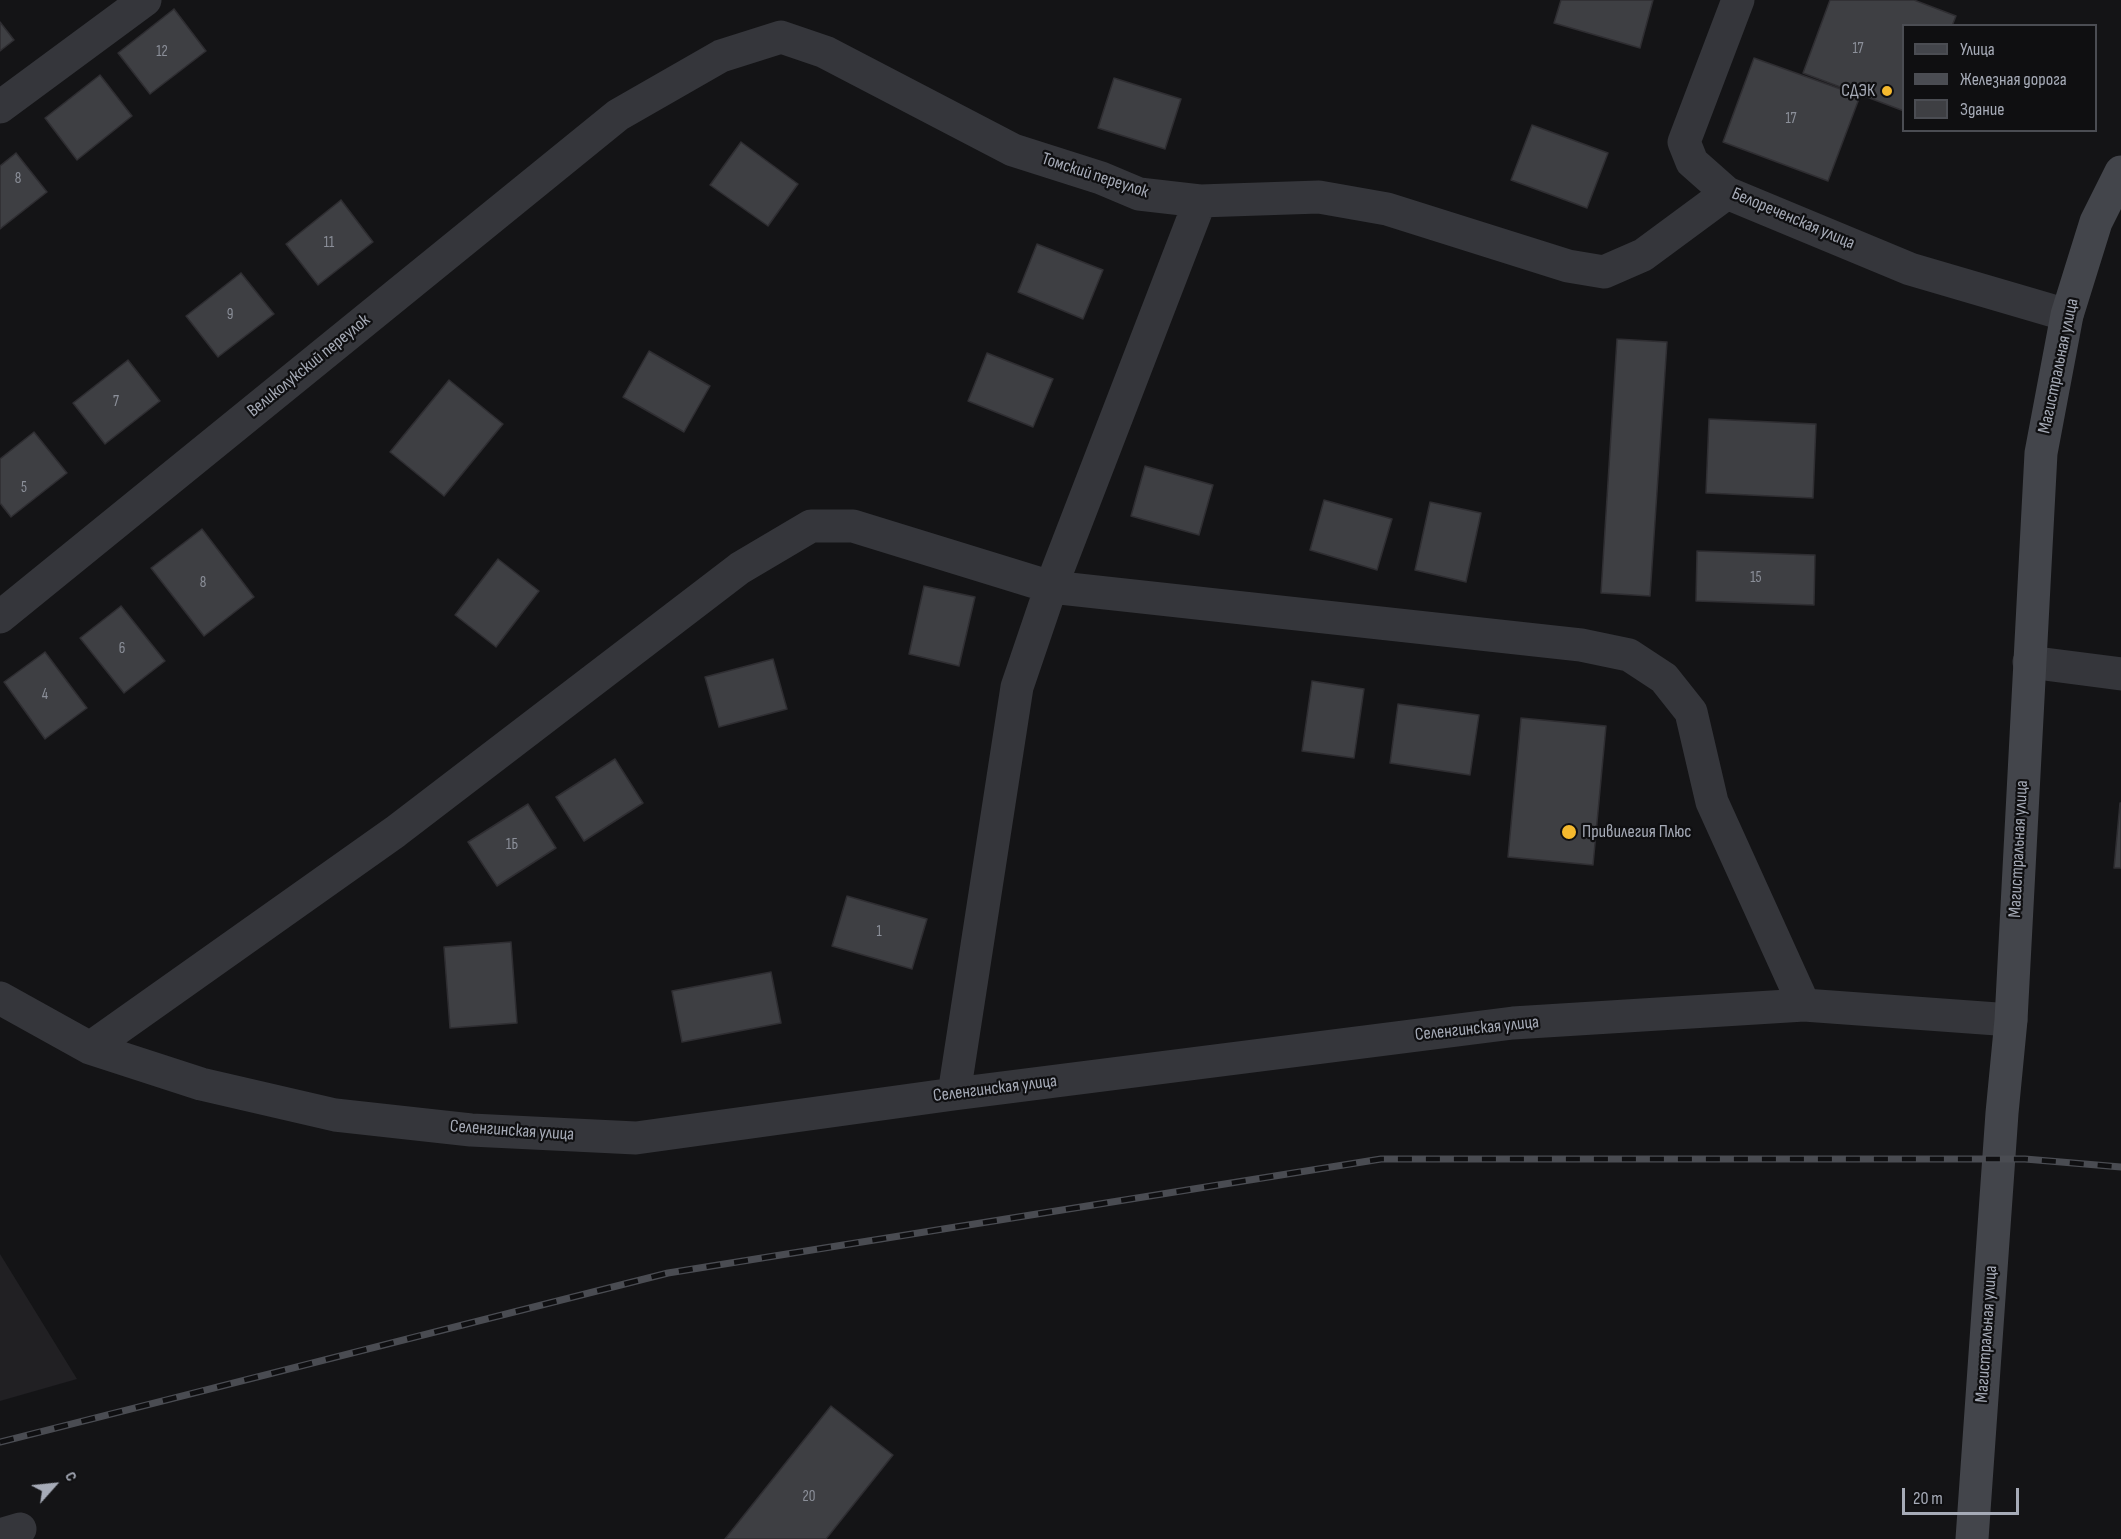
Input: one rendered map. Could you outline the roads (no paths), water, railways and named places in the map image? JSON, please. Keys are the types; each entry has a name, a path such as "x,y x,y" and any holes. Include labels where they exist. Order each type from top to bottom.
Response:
{"main road":[{"name":"Магистральная улица","path":"1972,1539 2002,1113 2011,1020 2041,453 2067,315 2096,222 2121,172"}],"street":[{"path":"0,107 145,0"},
{"name":"Белореченская улица","path":"1738,0 1684,141 1692,162 1727,193 1910,269 2067,315"},
{"name":"Томский переулок","path":"618,115 721,56 781,37 825,52 1012,150 1101,178 1139,194 1200,201 1319,197 1387,209 1568,266 1604,272 1643,255 1727,193"},
{"name":"Великолукский переулок","path":"0,617 618,115"},
{"path":"954,1094 1017,687 1051,587 1200,201"},
{"path":"90,1048 395,832 741,568 811,526 853,526 1051,587 1581,645 1629,655 1664,678 1691,712 1712,802 1804,1005"},
{"path":"2029,662 2121,674"},
{"name":"Селенгинская улица","path":"0,998 90,1048 201,1084 335,1115 471,1130 636,1138 954,1094 1513,1023 1804,1005 2011,1020"}],"railway":[{"path":"0,1442 668,1273 1381,1159 2025,1159 2121,1167"}],"place":[{"name":"СДЭК","path":"1887,91"},
{"name":"Привилегия Плюс","path":"1569,832"}]}
